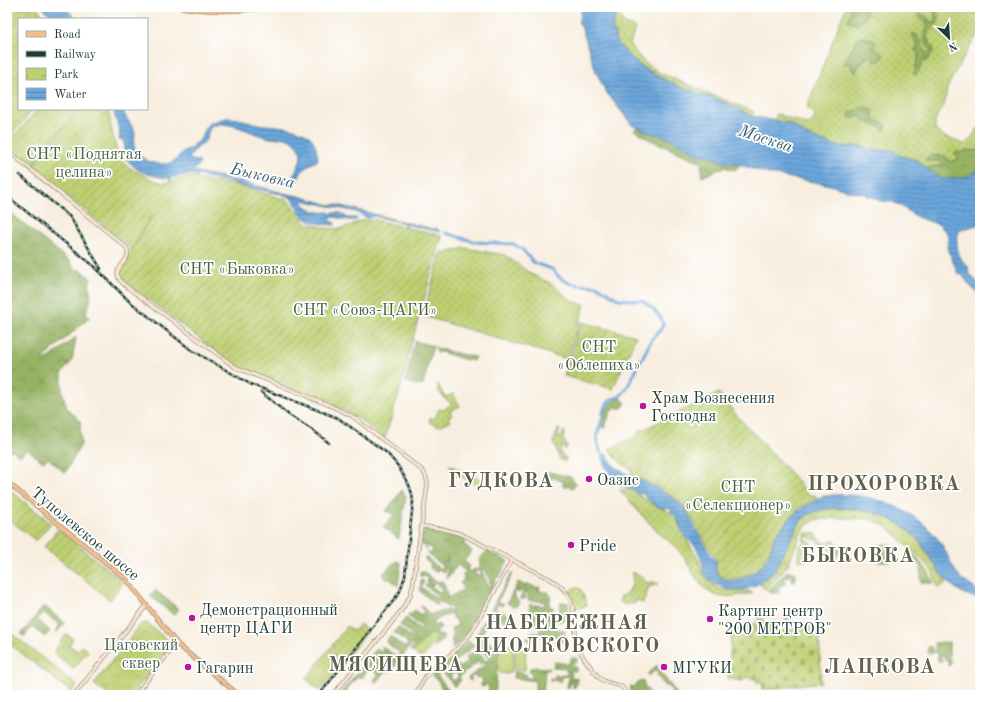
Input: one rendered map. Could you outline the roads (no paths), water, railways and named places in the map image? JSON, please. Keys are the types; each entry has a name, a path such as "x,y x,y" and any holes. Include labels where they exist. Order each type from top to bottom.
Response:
{"main road":[{"path":"180,7 235,11 270,7"},
{"path":"213,7 238,7"},
{"path":"7,150 127,248 128,255 118,272 118,278 122,283 235,367 329,405 358,420 423,471 428,484 412,587 408,600 401,611 334,695"},
{"name":"Туполевское шоссе","path":"7,482 126,580 176,644 239,695"},
{"path":"421,526 458,533 552,580 568,595 572,605 576,640 586,661 601,679 607,683 622,687 625,695"},
{"path":"415,695 426,676 459,647 471,634 512,560"},
{"path":"74,695 147,605"},
{"path":"135,695 176,644"}],"water":[{"path":"44,7 64,7 76,18 53,18 51,17 50,13 46,12"},
{"name":"Москва","path":"581,7 618,7 619,10 616,13 612,29 615,32 615,40 626,53 639,65 655,75 685,89 692,90 697,94 708,96 728,104 752,116 790,124 806,135 833,145 840,147 863,146 869,150 892,150 916,160 941,179 963,178 980,170 980,224 960,230 957,244 961,259 968,266 969,273 980,285 980,295 971,287 962,275 958,274 950,255 947,240 948,235 945,230 941,228 940,225 917,217 893,202 880,201 873,197 866,196 863,193 848,191 830,185 769,174 734,163 723,162 705,154 700,155 668,138 657,134 656,135 632,125 606,92 596,72 581,26 578,22"},
{"path":"114,110 123,110 125,116 135,131 134,146 136,151 144,159 161,164 172,162 184,151 192,148 192,146 200,140 208,124 224,118 300,131 305,133 313,140 318,158 317,161 304,170 299,176 296,184 292,183 291,181 300,161 301,153 295,143 285,138 270,138 224,124 210,128 204,142 195,151 192,151 193,154 189,156 190,158 192,160 199,161 200,163 193,171 432,229 437,228 440,231 438,232 405,224 404,226 404,223 374,216 367,218 356,212 302,200 306,206 317,211 328,212 331,214 340,213 348,218 357,218 356,220 350,220 330,217 330,220 335,223 335,225 322,224 312,222 305,218 300,213 292,197 291,199 291,196 288,197 287,195 249,188 192,174 171,178 170,181 169,178 144,173 125,158 128,157 123,151 125,147 123,140 119,139 120,136"},
{"path":"605,453 616,468 656,488 673,498 684,507 710,554 716,561 715,568 717,574 727,580 741,579 748,576 761,566 766,561 779,531 802,508 820,497 852,495 885,502 915,517 938,539 959,576 980,593 980,600 961,592 947,581 939,572 936,564 933,563 917,538 899,523 865,510 841,508 818,511 804,518 800,522 774,571 768,577 752,587 733,591 716,584 706,576 704,573 702,559 696,547 682,532 677,518 670,512 672,510 657,506 642,493 639,494 618,483 603,462 602,458"}],"waterway":[{"name":"Быковка","path":"446,233 476,242 513,244 522,249 534,263 552,269 559,277 569,283 598,286 618,299 643,301 661,318 663,324 661,329 652,339 626,390 619,397 612,399 605,406 597,435 598,445 604,459"}],"railway":[{"path":"20,175 70,217 101,269"},
{"path":"7,196 94,266 129,301 190,349 250,384 338,418 387,453 398,466 409,485 413,502 405,576 400,591 319,695"},
{"path":"261,392 289,415 314,431 329,443"}],"place":[{"name":"Храм Вознесения Господня","path":"643,406"},
{"name":"Оазис","path":"589,479"},
{"name":"Pride","path":"571,545"},
{"name":"Демонстрационный центр ЦАГИ","path":"192,618"},
{"name":"Картинг центр \"200 МЕТРОВ\"","path":"710,619"},
{"name":"Гагарин","path":"188,667"},
{"name":"МГУКИ","path":"664,667"}],"district":[{"name":"ГУДКОВА","path":"501,480"},
{"name":"ПРОХОРОВКА","path":"884,483"},
{"name":"БЫКОВКА","path":"858,555"},
{"name":"НАБЕРЕЖНАЯ ЦИОЛКОВСКОГО","path":"567,634"},
{"name":"МЯСИЩЕВА","path":"396,664"},
{"name":"ЛАЦКОВА","path":"880,666"}],"park label":[{"name":"СНТ «Поднятая целина»","path":"84,162"},
{"name":"СНТ «Быковка»","path":"237,268"},
{"name":"СНТ «Союз-ЦАГИ»","path":"365,309"},
{"name":"СНТ «Облепиха»","path":"599,355"},
{"name":"СНТ «Селекционер»","path":"738,495"},
{"name":"Цаговский сквер","path":"141,653"}]}
